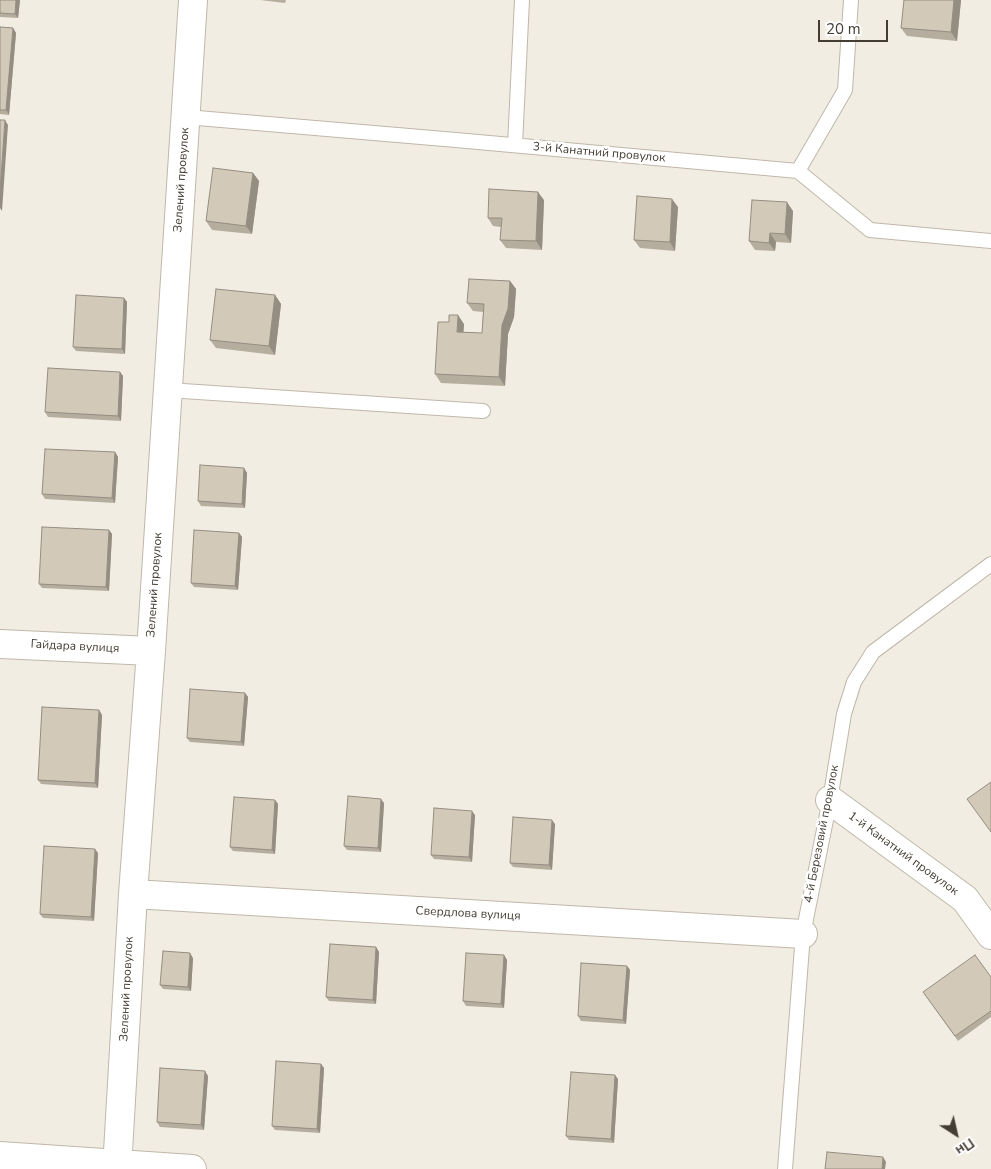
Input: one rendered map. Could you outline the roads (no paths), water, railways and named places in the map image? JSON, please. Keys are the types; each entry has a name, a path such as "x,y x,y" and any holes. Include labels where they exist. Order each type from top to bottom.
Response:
{"street":[{"name":"Зелений провулок","path":"117,1166 133,894 151,651 193,0"},
{"name":"Гайдара вулиця","path":"0,644 151,651"},
{"name":"1-й Канатний провулок","path":"830,800 965,899 991,935"},
{"name":"Свердлова вулиця","path":"133,894 803,934"},
{"path":"0,1156 117,1166 192,1169"}],"lane":[{"path":"515,145 522,0"},
{"path":"851,0 845,90 798,172 870,230 991,241"},
{"name":"3-й Канатний провулок","path":"186,117 515,145 798,172"},
{"path":"168,390 483,411"},
{"name":"4-й Березовий провулок","path":"785,1169 803,934 830,800 844,714 854,682 873,652 991,564"}]}
